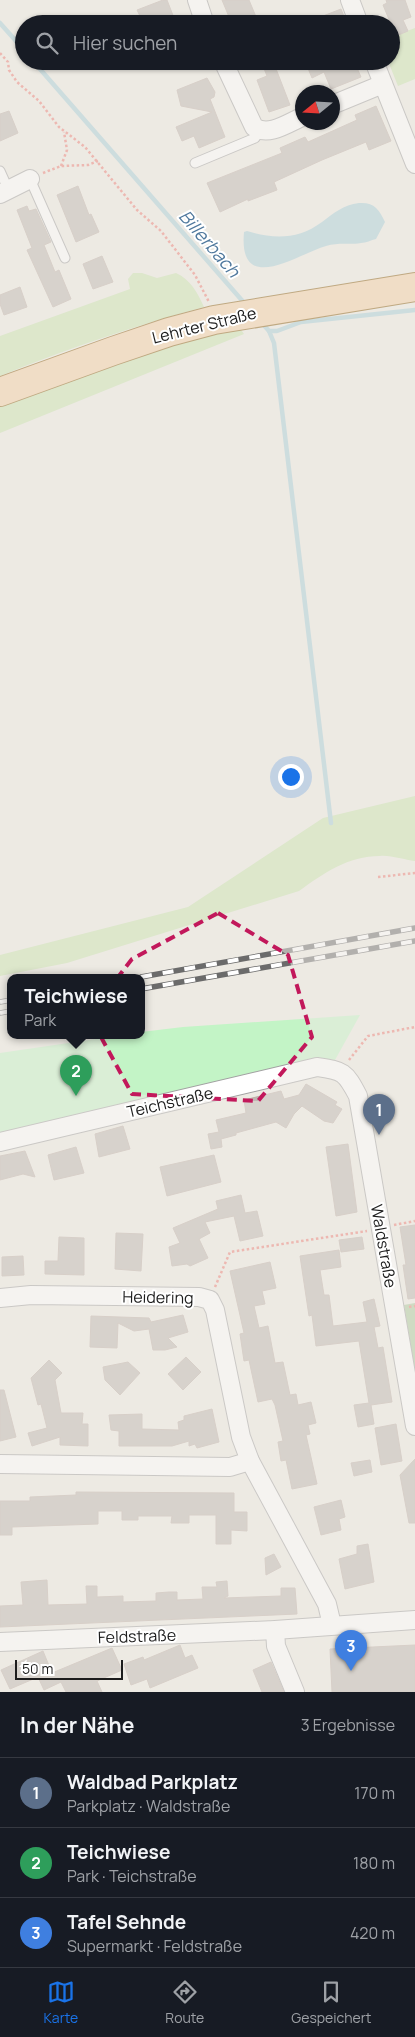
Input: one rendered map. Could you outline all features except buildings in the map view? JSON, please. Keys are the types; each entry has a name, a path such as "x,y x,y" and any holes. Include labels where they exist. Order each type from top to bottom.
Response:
{"main road":[{"name":"Lehrter Straße","path":"0,392 169,332 224,318 415,287"}],"street":[{"path":"197,0 202,15"},
{"path":"350,0 356,15"},
{"path":"227,70 254,127 260,131 267,132 295,120"},
{"path":"378,70 415,164"},
{"path":"340,102 383,84"},
{"path":"4,192 30,179"},
{"name":"Teichstraße","path":"0,1142 317,1067 341,1071"},
{"name":"Waldstraße","path":"341,1071 350,1080 358,1096 415,1426"},
{"name":"Heidering","path":"0,1298 31,1295 199,1297 210,1300 216,1310 241,1436 250,1461 327,1604 332,1625"},
{"path":"0,1464 230,1467 250,1461"},
{"name":"Feldstraße","path":"0,1642 274,1630 415,1620"},
{"path":"274,1630 276,1646 295,1692"}],"lane":[{"path":"195,163 255,138 260,131"},
{"path":"0,171 4,192"},
{"path":"30,179 65,258"}],"path":[{"path":"0,53 8,62 9,70 17,82 39,101 64,131 85,147 137,210 161,231 195,274 212,309 224,318"},
{"path":"61,166 67,150 64,131"},
{"path":"30,179 61,166 88,165 98,161"},
{"path":"378,877 415,873"},
{"path":"341,1071 368,1036 415,1027"},
{"path":"210,1300 230,1252 381,1229 415,1221"}],"highlighted area":[{"path":"218,913 288,955 312,1037 258,1101 132,1094 89,1015 132,959"}],"green space":[{"path":"415,28 415,79 398,86 392,70 400,70 400,34"},
{"path":"133,273 142,273 157,278 176,273 186,279 193,287 204,307 101,338 0,376 0,336 130,289 128,279"},
{"path":"236,323 244,334 0,433 0,400"},
{"path":"415,796 415,861 384,856 357,859 327,872 299,891 67,963 0,976 0,955 188,907 323,818"},
{"path":"360,1015 335,1060 314,1058 0,1133 0,1053 96,1039 145,1039 145,1032 183,1027"},
{"path":"415,1303 415,1371 404,1305"}],"water":[{"path":"359,203 372,205 381,213 385,222 376,239 363,243 326,246 272,266 260,267 250,263 245,252 244,232 247,231 266,236 295,235 313,228 343,208"}],"waterway":[{"name":"Billerbach","path":"0,23 15,40"},
{"name":"Billerbach","path":"41,70 246,305"},
{"name":"Billerbach","path":"269,331 277,331 301,322 415,310"},
{"path":"261,322 269,331 274,343 331,823"}],"railway":[{"path":"145,976 415,928"},
{"path":"145,988 415,941"},
{"path":"0,1002 7,1001"},
{"path":"0,1013 7,1012"}],"place":[{"name":"Teichwiese","path":"76,1096"},
{"name":"Waldbad Parkplatz","path":"379,1135"},
{"name":"Tafel Sehnde","path":"351,1671"}]}
